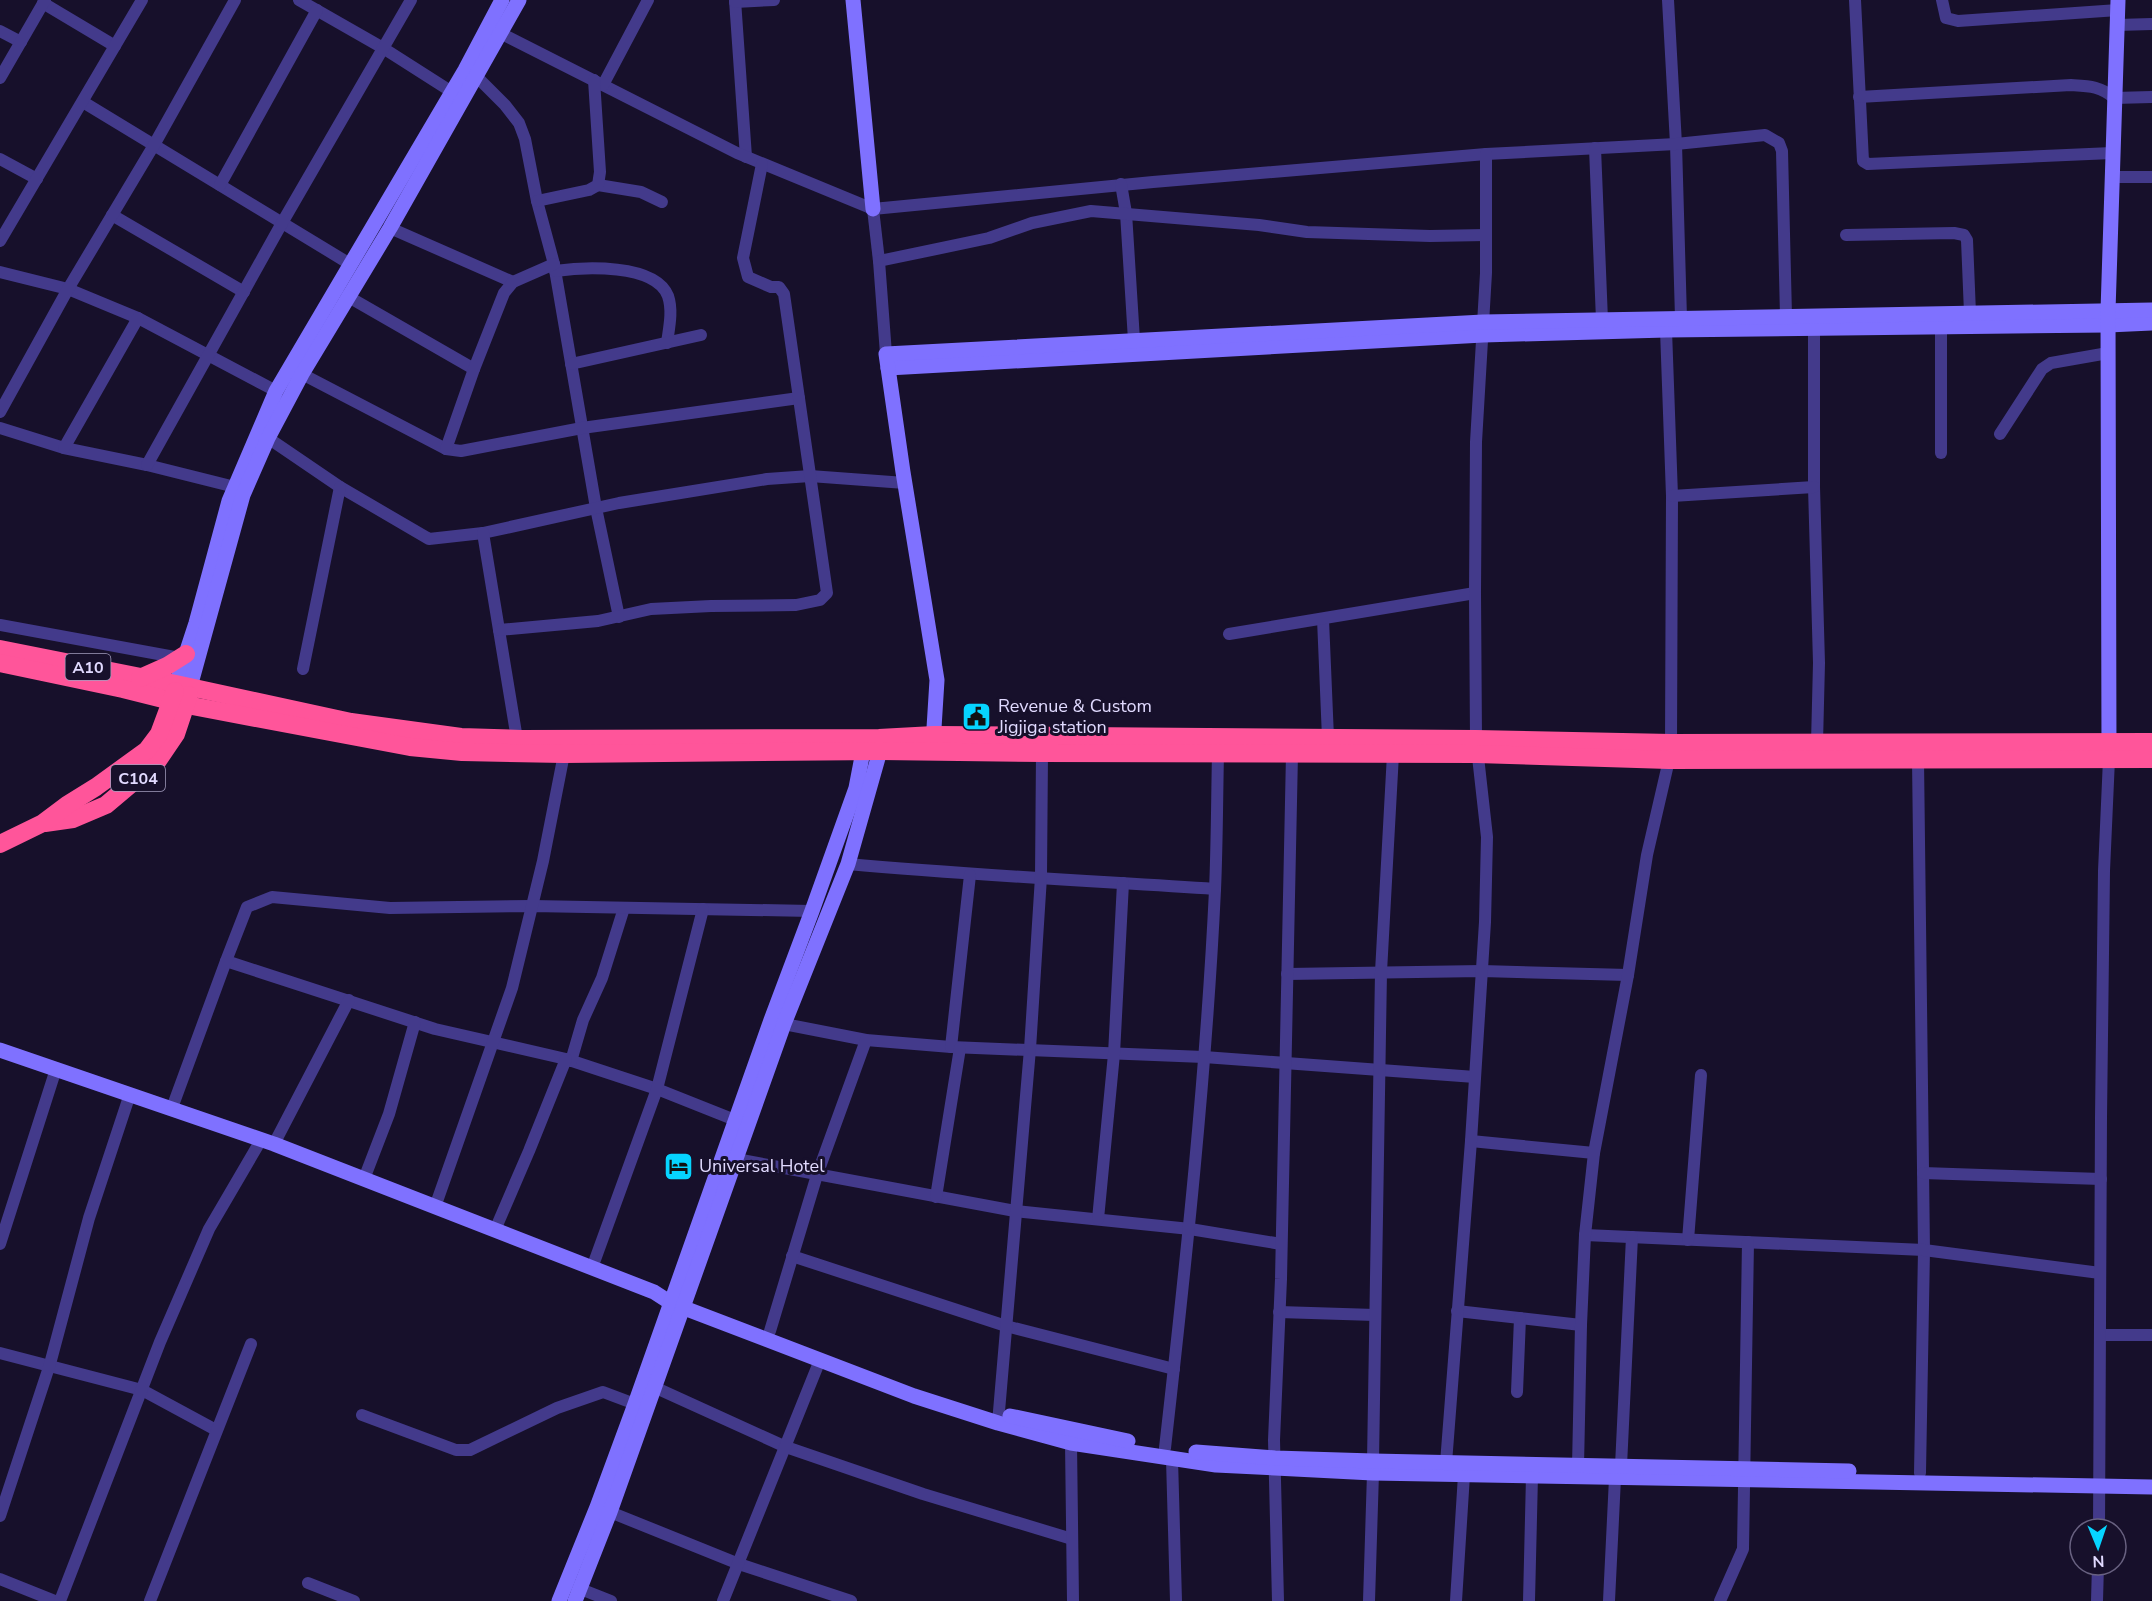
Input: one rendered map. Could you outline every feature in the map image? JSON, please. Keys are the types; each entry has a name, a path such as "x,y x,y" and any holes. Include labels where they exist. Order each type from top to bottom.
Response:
{"highway":[{"name":"A10","path":"0,649 140,678 182,694 410,747 462,752 564,754 872,744 1328,738 1476,746 1918,759 2110,751 2152,742"},
{"path":"140,678 183,656"},
{"name":"A10","path":"0,663 351,722 462,737 872,744"},
{"name":"C104","path":"0,844 43,824 73,819 106,805 157,762 176,734 182,694"},
{"name":"A10","path":"1670,751 1817,742 2110,751 2152,759"},
{"name":"A10","path":"933,743 1042,753 1393,754 1476,746"}],"main road":[{"path":"182,694 243,495 268,438 347,296 390,228 477,77 495,30 502,0"},
{"path":"182,694 183,656 235,487 276,391 452,92 519,0"},
{"path":"853,0 873,209"},
{"path":"2110,751 2108,318 2117,12"},
{"path":"887,361 1134,340 1483,329 1941,327 2108,318 2152,310"},
{"path":"887,361 1483,329 1602,320 1970,314 2108,318 2152,323"},
{"path":"887,361 938,680 933,743"},
{"path":"573,1591 597,1507 635,1404 736,1159 784,1024 848,864 872,744"},
{"path":"559,1601 573,1591 610,1512 654,1387 735,1120 872,744"},
{"path":"0,1050 267,1142 654,1292 770,1331 998,1418 1071,1443 1275,1464 1373,1467 1464,1475 1532,1476 1618,1472 2101,1482 2152,1477"},
{"path":"679,1301 820,1360 914,1396 998,1418 1108,1438 1169,1453"},
{"path":"1373,1467 1446,1463 1578,1466 1618,1472"},
{"path":"1746,1474 1920,1473 2101,1482 2152,1487"}],"street":[{"path":"0,241 142,0"},
{"path":"0,412 68,289 154,145 235,0"},
{"path":"299,0 383,48 452,92"},
{"path":"147,465 282,223 411,0"},
{"path":"598,185 600,172 598,82 648,0"},
{"path":"746,157 735,1 774,0"},
{"path":"1668,0 1676,144 1681,318"},
{"path":"1855,0 1862,153 1863,161 1868,164 2112,153"},
{"path":"1942,0 1946,18 1958,21 2117,12 2152,24"},
{"path":"0,78 44,2 115,46"},
{"path":"220,185 317,10"},
{"path":"495,30 746,157 873,209 1121,184 1486,154 1676,144 1766,135 1779,143 1782,151 1786,316"},
{"path":"0,31 21,42"},
{"path":"477,77 519,123 525,139 537,201 554,268 596,508 619,616"},
{"path":"1859,97 2071,85 2106,90 2114,98 2152,97"},
{"path":"83,102 350,264"},
{"path":"1595,148 1602,320"},
{"path":"1446,1463 1471,1141 1482,971 1487,837 1476,746 1475,593 1476,442 1483,329 1486,154"},
{"path":"0,159 37,179"},
{"path":"499,630 562,626 651,609 796,605 820,600 827,593 784,294 779,287 771,287 748,277 742,258 762,164"},
{"path":"2111,177 2152,177"},
{"path":"1121,184 1126,213 1134,340"},
{"path":"537,201 589,190 598,185 641,192 662,202"},
{"path":"873,209 887,361"},
{"path":"879,261 988,238 1032,223 1091,211 1259,225 1307,232 1430,236 1486,235"},
{"path":"112,215 244,291"},
{"path":"390,228 513,282"},
{"path":"1846,235 1954,233 1964,235 1967,240 1970,314"},
{"path":"446,449 504,293 513,282 554,268 627,270 658,283 668,295 670,313 667,343"},
{"path":"0,272 68,289 138,318 276,391"},
{"path":"347,296 474,369"},
{"path":"64,448 138,318"},
{"path":"1941,327 1941,453"},
{"path":"1814,328 1814,487 1819,663 1817,742"},
{"path":"1578,1466 1585,1235 1594,1153 1628,975 1647,855 1670,751 1672,496 1666,330"},
{"path":"571,364 701,335"},
{"path":"2000,434 2042,369 2051,363 2108,353"},
{"path":"302,374 446,449 461,451 582,428 799,398"},
{"path":"0,428 64,448 147,465 235,487"},
{"path":"268,438 340,487 429,539 483,533 596,508 767,479 810,476 905,483"},
{"path":"303,669 340,487"},
{"path":"1672,496 1814,487"},
{"path":"483,533 517,739"},
{"path":"1229,634 1475,593"},
{"path":"1323,619 1328,738"},
{"path":"0,625 183,656"},
{"path":"2100,1517 2104,872 2110,751"},
{"path":"998,1418 1030,1049 1041,877 1042,753"},
{"path":"1176,1601 1169,1453 1174,1369 1190,1230 1204,1058 1215,889 1218,753"},
{"path":"435,1207 512,988 564,754"},
{"path":"1278,1601 1275,1464 1292,754"},
{"path":"1369,1601 1381,972 1393,754"},
{"path":"1918,759 1924,1250 1920,1473"},
{"path":"848,864 970,875 1041,877 1215,889"},
{"path":"936,1197 956,1047 970,875"},
{"path":"1098,1219 1114,1054 1123,883"},
{"path":"172,1108 247,907 273,897 390,908 532,906 812,912"},
{"path":"495,1230 602,978 624,908"},
{"path":"591,1268 657,1089 703,909"},
{"path":"226,961 415,1022 568,1060 657,1089 735,1120"},
{"path":"1287,974 1482,971 1628,975"},
{"path":"60,1601 142,1390 209,1229 267,1142 349,1000"},
{"path":"364,1179 389,1114 415,1022"},
{"path":"784,1024 866,1040 956,1047 1204,1058 1475,1077"},
{"path":"770,1331 817,1175 866,1040"},
{"path":"0,1244 56,1069"},
{"path":"1688,1240 1701,1075"},
{"path":"0,1516 50,1364 89,1218 130,1094"},
{"path":"1471,1141 1594,1153"},
{"path":"736,1159 1015,1211 1190,1230 1281,1244"},
{"path":"1923,1173 2101,1179"},
{"path":"1585,1235 1924,1250 2100,1273"},
{"path":"1609,1601 1632,1237"},
{"path":"1720,1601 1743,1549 1748,1242"},
{"path":"792,1256 1006,1326 1174,1369"},
{"path":"1457,1311 1581,1325"},
{"path":"1279,1312 1375,1315"},
{"path":"1517,1392 1520,1318"},
{"path":"2101,1335 2152,1335"},
{"path":"150,1601 251,1344"},
{"path":"0,1353 50,1364 142,1390 216,1430"},
{"path":"723,1601 820,1360"},
{"path":"654,1387 786,1447 923,1494 1072,1539"},
{"path":"362,1415 456,1450 470,1450 557,1408 603,1392 635,1404"},
{"path":"1071,1443 1073,1601"},
{"path":"1456,1601 1464,1475"},
{"path":"1529,1601 1532,1476"},
{"path":"610,1512 825,1597 851,1601"},
{"path":"2097,1601 2098,1577"},
{"path":"0,1579 40,1598 55,1601"},
{"path":"308,1583 354,1601"},
{"path":"573,1591 610,1601"}],"place":[{"name":"Revenue & Custom Jigjiga station","path":"977,716"},
{"name":"Universal Hotel","path":"678,1166"}]}
